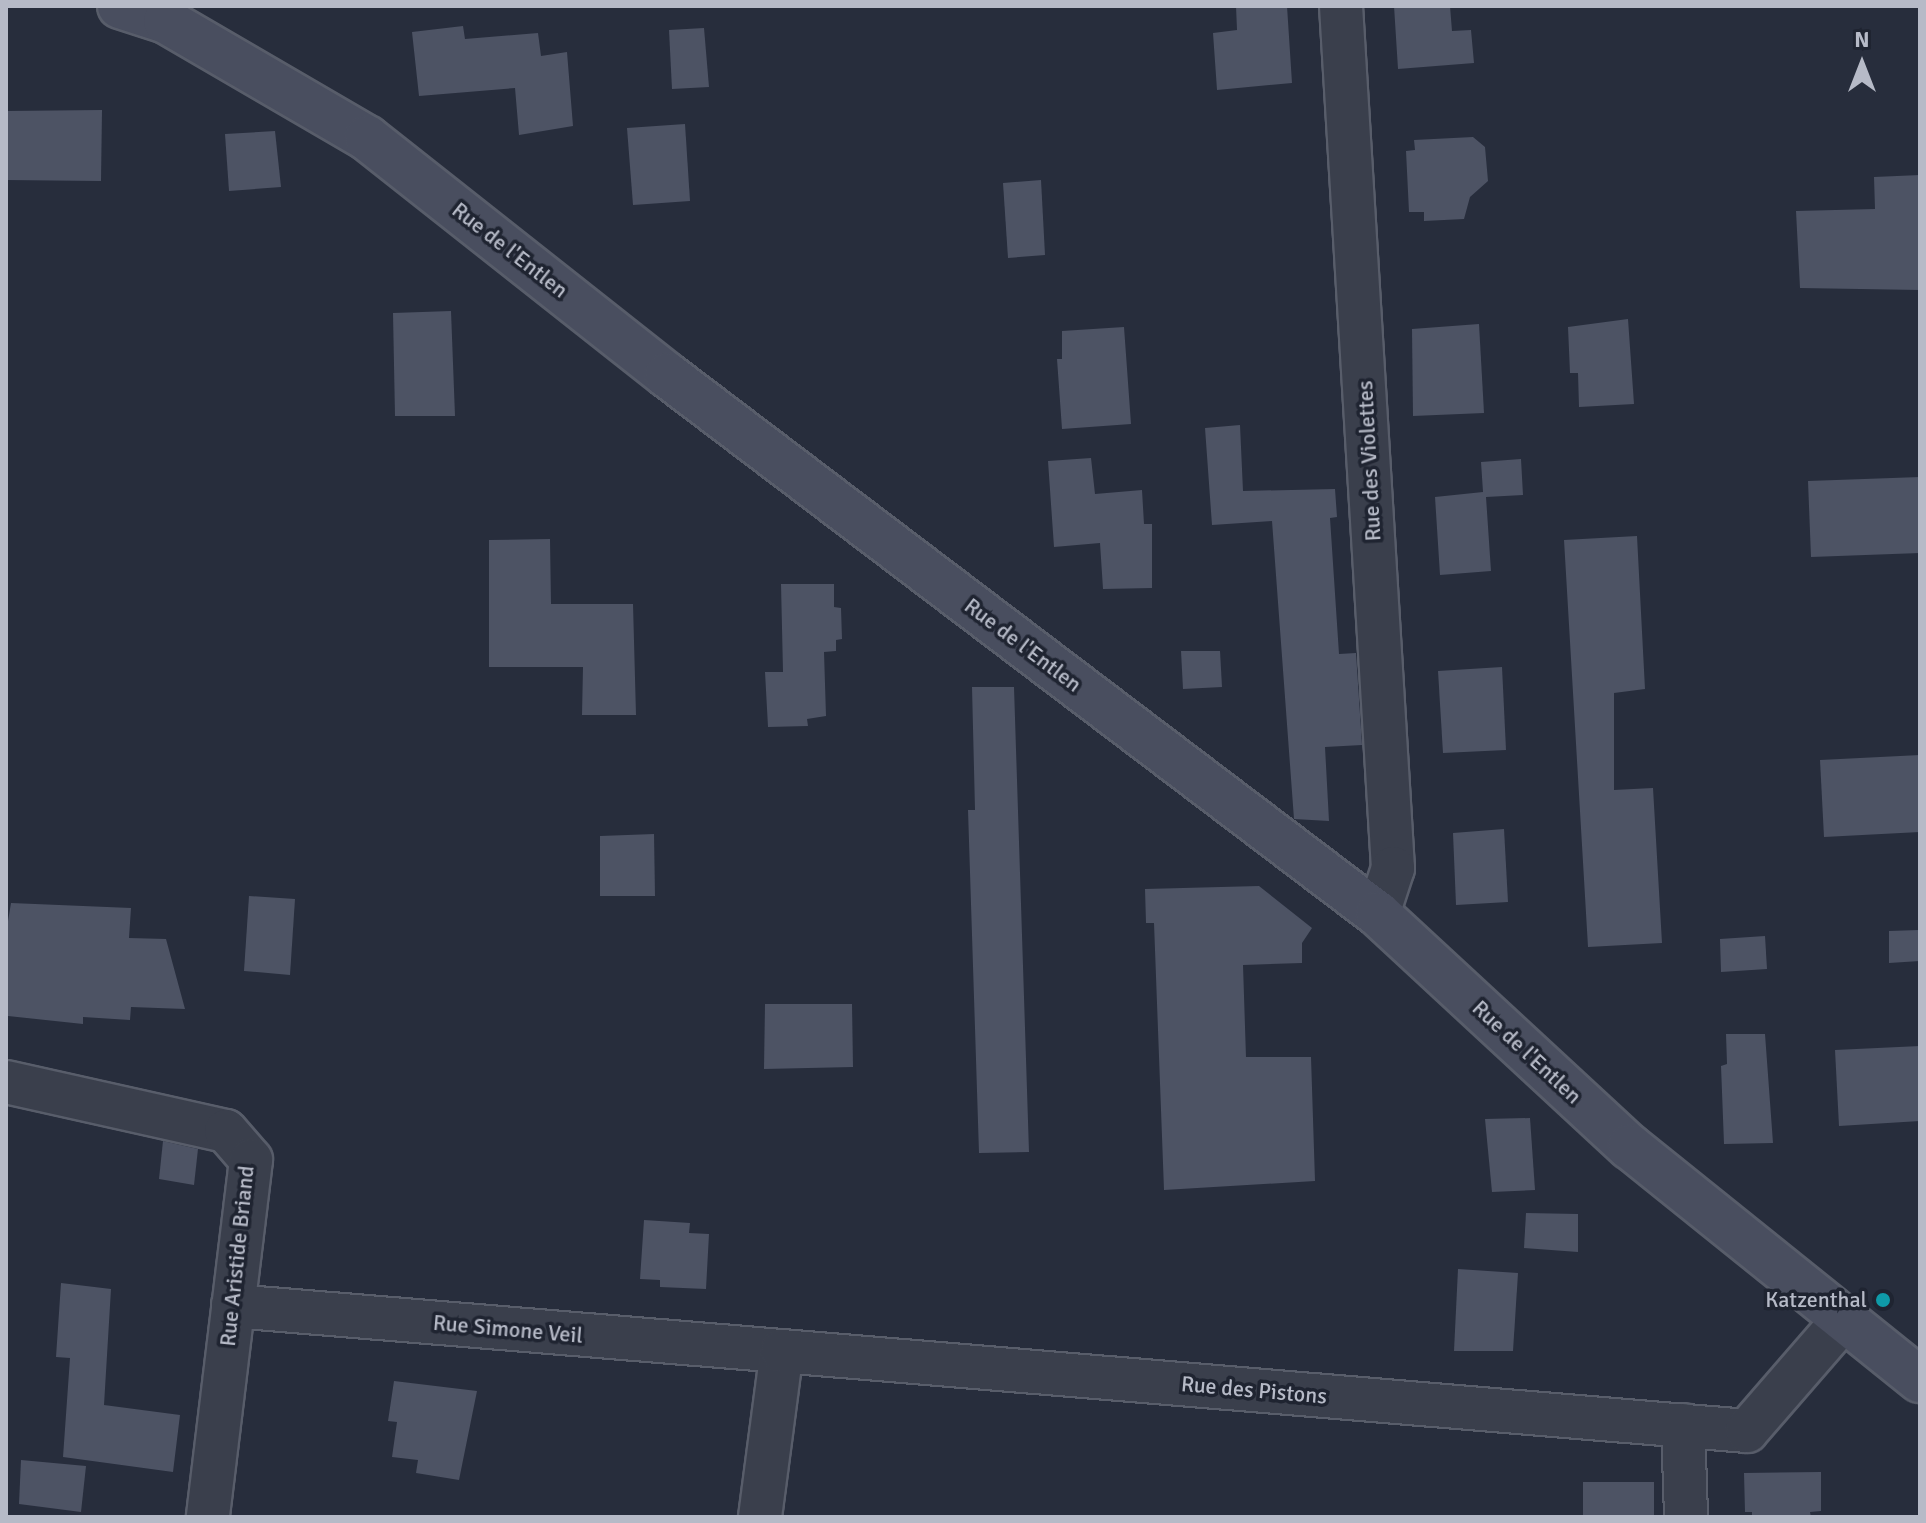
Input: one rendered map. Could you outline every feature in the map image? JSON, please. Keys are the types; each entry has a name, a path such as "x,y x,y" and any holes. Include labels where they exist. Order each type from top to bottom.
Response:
{"street":[{"name":"Rue de l'Entlen","path":"120,6 166,21 367,138 715,412 1378,914 1630,1147 1843,1320 1914,1364"},
{"name":"Rue des Violettes","path":"1341,6 1393,868 1378,914"},
{"name":"Rue Aristide Briand","path":"6,1082 226,1131 251,1160 208,1517"},
{"name":"Rue Simone Veil","path":"233,1306 782,1351"},
{"name":"Rue des Pistons","path":"782,1351 1747,1431 1843,1320"},
{"path":"760,1517 782,1351"},
{"path":"1683,1425 1686,1517"}],"building":[{"path":"1236,6 1287,6 1292,83 1217,90 1213,33 1237,30"},
{"path":"1394,6 1450,6 1452,31 1471,30 1474,63 1398,69"},
{"path":"463,26 465,39 538,33 541,56 567,52 573,126 519,135 515,88 419,96 412,32"},
{"path":"704,28 709,87 672,89 669,30"},
{"path":"102,110 101,181 6,180 6,111"},
{"path":"685,124 690,201 633,205 627,128"},
{"path":"275,131 281,187 229,191 225,134"},
{"path":"1473,137 1485,147 1488,181 1470,197 1464,219 1424,221 1424,212 1409,212 1406,151 1415,150 1414,140"},
{"path":"1920,175 1920,290 1800,288 1796,211 1875,209 1874,177"},
{"path":"1041,180 1045,255 1008,258 1003,183"},
{"path":"451,311 455,416 395,416 393,313"},
{"path":"1628,319 1634,404 1579,407 1578,373 1570,373 1568,327"},
{"path":"1479,324 1484,413 1413,416 1412,329"},
{"path":"1124,327 1131,424 1062,429 1057,359 1062,359 1062,331"},
{"path":"1240,425 1243,491 1335,489 1337,517 1330,518 1339,654 1356,653 1362,745 1325,747 1329,821 1294,819 1272,521 1212,525 1205,428"},
{"path":"1091,458 1095,494 1142,490 1144,524 1152,524 1152,588 1103,589 1100,543 1054,547 1048,461"},
{"path":"1521,459 1523,495 1486,497 1491,571 1440,575 1435,497 1483,492 1481,462"},
{"path":"1920,477 1920,553 1811,557 1808,481"},
{"path":"1637,536 1645,689 1614,693 1614,790 1653,788 1662,943 1588,947 1564,540"},
{"path":"550,539 551,604 633,604 636,715 582,715 583,667 489,667 489,540"},
{"path":"781,584 834,584 834,607 841,608 842,639 836,640 836,651 824,652 826,716 807,719 808,726 768,727 765,672 783,672"},
{"path":"1181,651 1220,651 1222,687 1183,689"},
{"path":"1502,667 1506,750 1443,753 1438,671"},
{"path":"972,687 1014,687 1029,1152 979,1153 968,810 975,810"},
{"path":"1920,755 1920,832 1824,837 1820,760"},
{"path":"1504,829 1508,902 1456,905 1453,833"},
{"path":"654,834 655,896 600,896 600,836"},
{"path":"1259,886 1312,928 1302,943 1302,963 1243,965 1246,1057 1311,1057 1315,1181 1164,1190 1154,923 1146,923 1145,889"},
{"path":"249,896 295,899 290,975 244,971"},
{"path":"11,903 131,908 129,938 166,939 185,1009 131,1007 130,1020 83,1017 83,1024 8,1016 6,933"},
{"path":"1919,930 1920,961 1889,963 1889,931"},
{"path":"1765,936 1767,969 1721,972 1720,939"},
{"path":"765,1004 852,1004 853,1067 764,1069"},
{"path":"1726,1034 1765,1034 1773,1143 1724,1144 1721,1066 1727,1064"},
{"path":"1920,1046 1920,1121 1839,1126 1835,1050"},
{"path":"1530,1118 1535,1190 1492,1192 1485,1119"},
{"path":"163,1141 198,1149 194,1185 159,1179"},
{"path":"1526,1213 1578,1214 1578,1252 1524,1248"},
{"path":"644,1220 690,1223 689,1233 709,1234 706,1289 660,1287 660,1280 640,1279"},
{"path":"1458,1269 1518,1273 1513,1351 1454,1351"},
{"path":"61,1283 111,1289 104,1405 180,1415 173,1472 63,1457 70,1358 56,1357"},
{"path":"394,1381 477,1391 459,1480 416,1473 418,1460 392,1457 397,1422 388,1421"},
{"path":"21,1460 86,1466 81,1512 19,1504"},
{"path":"1821,1472 1821,1511 1810,1512 1811,1517 1752,1517 1752,1512 1745,1512 1744,1473"},
{"path":"1583,1482 1654,1482 1654,1517 1583,1517"}],"place":[{"name":"Katzenthal","path":"1883,1300"}]}
